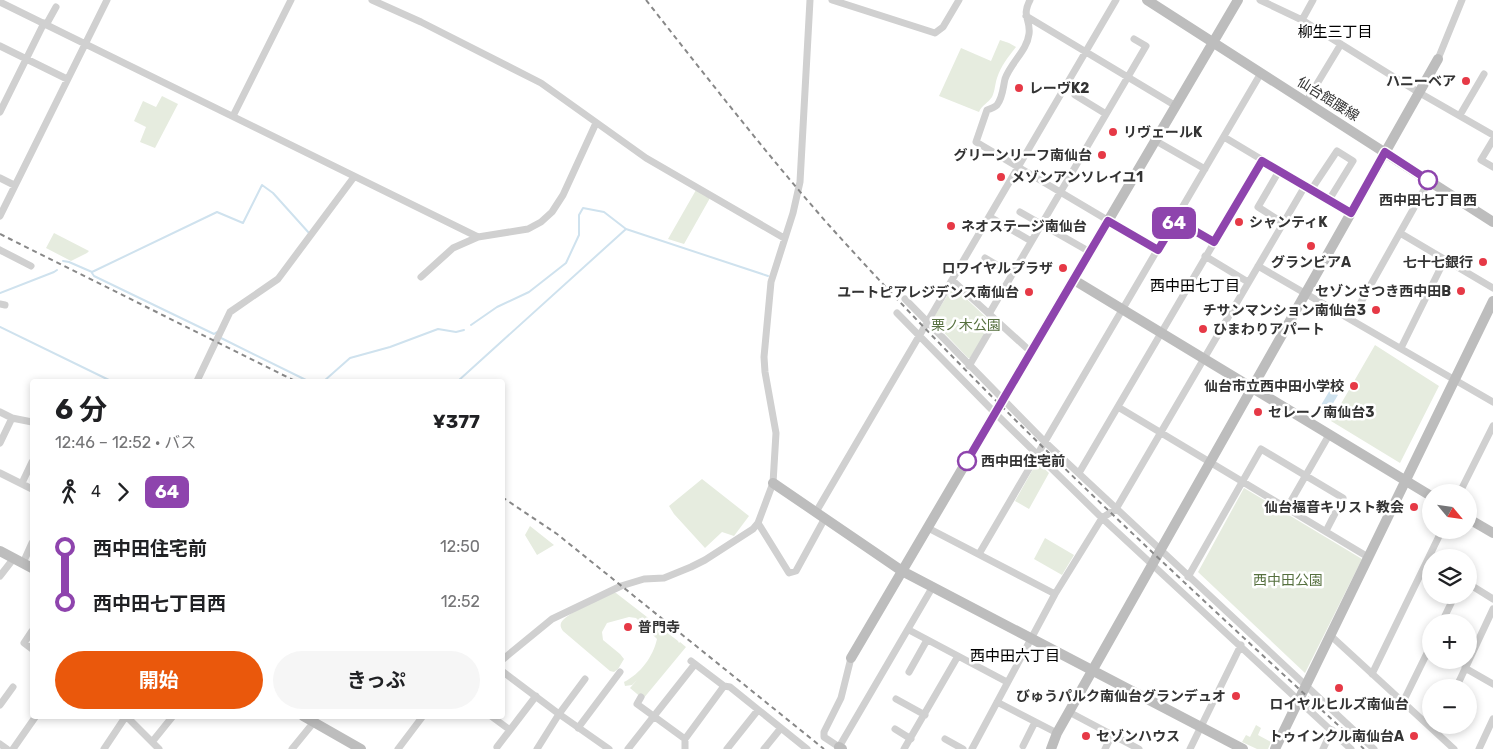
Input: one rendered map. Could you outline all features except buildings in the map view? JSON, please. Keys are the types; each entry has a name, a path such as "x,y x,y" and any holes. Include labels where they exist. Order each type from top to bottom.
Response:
{"street":[{"path":"0,216 106,0"},
{"path":"233,116 291,0"},
{"path":"372,0 421,22 541,83 646,158 784,238"},
{"path":"505,658 552,619 621,586 644,579 664,578 691,568 753,529 758,523 773,482 776,433 764,372 764,357 772,282 784,238 794,213 800,182 810,0"},
{"path":"832,0 935,33 943,27 959,0"},
{"path":"1030,0 1025,9 1030,33 1025,47 1011,66 1002,96 996,106 987,110 976,142 1158,250"},
{"path":"816,512 1116,0"},
{"name":"仙台館腰線","path":"1147,0 1429,181 1492,219"},
{"path":"932,588 841,748 824,737 824,732 840,698 851,658 1238,0"},
{"path":"1260,0 1273,3 1418,92 1493,135"},
{"path":"1302,20 1313,0"},
{"path":"1051,749 1057,733 1438,59 1462,0"},
{"path":"0,2 10,3 45,24 478,237"},
{"path":"0,112 26,59 56,7"},
{"path":"1026,16 1176,106"},
{"path":"989,314 1146,46 1134,39"},
{"path":"1306,102 1340,44"},
{"path":"0,46 68,79"},
{"path":"979,554 1261,74"},
{"path":"1460,115 1484,74"},
{"path":"0,90 9,94"},
{"path":"1075,96 1106,114"},
{"path":"421,278 453,248 478,237 514,233 528,229 541,222 552,212 563,195 596,123"},
{"path":"1224,137 1351,213"},
{"path":"1493,140 1481,160 1493,167"},
{"path":"1156,141 1205,169"},
{"path":"972,749 1030,638 1102,518 1116,509 1283,223 1337,151 1353,161 1329,200"},
{"path":"1079,473 1262,161"},
{"path":"1279,171 1258,208 1283,223"},
{"path":"198,379 230,312 278,279 354,177"},
{"path":"0,178 14,185"},
{"path":"1351,320 1429,181"},
{"path":"1020,212 1090,252"},
{"path":"990,217 1031,241"},
{"path":"1176,220 1214,242"},
{"path":"1400,233 1493,288"},
{"path":"0,250 31,266"},
{"path":"1206,256 1248,282"},
{"path":"985,258 1012,274"},
{"path":"1401,348 1445,259"},
{"path":"1258,266 1493,402"},
{"path":"952,280 1031,352"},
{"path":"1074,280 1422,490"},
{"path":"905,299 1044,442 1374,749"},
{"path":"1275,749 1492,305"},
{"path":"897,313 1102,518 1351,749"},
{"path":"969,366 996,320"},
{"path":"1118,407 1326,530 1368,557"},
{"path":"0,412 12,418 30,422"},
{"path":"0,443 12,418"},
{"path":"1464,484 1493,426"},
{"path":"1287,508 1329,435"},
{"path":"1188,577 1261,449 1343,498 1326,530"},
{"path":"22,484 30,466"},
{"path":"0,473 30,488"},
{"path":"773,482 902,571 1243,749"},
{"path":"758,523 789,573 796,572 825,518"},
{"path":"1478,524 1493,533"},
{"path":"928,528 1056,594"},
{"path":"0,576 23,563 30,547"},
{"path":"0,551 23,563"},
{"path":"1372,674 1422,575"},
{"path":"1477,589 1493,599"},
{"path":"1477,643 1493,609"},
{"path":"909,630 1007,682"},
{"path":"30,633 24,643 30,648"},
{"path":"1330,635 1422,717"},
{"path":"909,672 927,640"},
{"path":"1190,749 1241,645"},
{"path":"904,749 958,656"},
{"path":"628,749 693,663 724,686 730,687 804,748"},
{"path":"1403,702 1422,663"},
{"path":"1467,669 1493,684"},
{"path":"578,728 620,672"},
{"path":"505,673 609,749"},
{"path":"537,749 585,678"},
{"path":"685,749 686,739 724,686"},
{"path":"0,705 13,687"},
{"path":"497,747 536,696"},
{"path":"641,697 637,704 686,739"},
{"path":"896,698 925,715"},
{"path":"997,702 1057,733"},
{"path":"727,749 758,710"},
{"path":"1069,712 1139,749"},
{"path":"13,749 34,719"},
{"path":"104,749 124,719"},
{"path":"129,719 154,746 172,719"},
{"path":"308,719 361,749"},
{"path":"398,749 421,719"},
{"path":"496,719 510,730"},
{"path":"1479,749 1490,735 1493,719"},
{"path":"292,749 314,722"},
{"path":"1023,746 1035,722"},
{"path":"764,749 781,728"},
{"path":"894,729 910,739"},
{"path":"1323,749 1332,730"},
{"path":"1441,734 1454,749"},
{"path":"1104,749 1112,735"},
{"path":"945,739 963,749"},
{"path":"0,744 7,749"}],"green space":[{"path":"1000,40 1016,47 997,78 992,97 979,112 939,96 961,48 991,61"},
{"path":"162,96 178,104 155,148 140,142 146,127 134,121 143,101 156,107"},
{"path":"696,190 710,198 684,244 668,239"},
{"path":"54,233 89,251 71,261 46,248"},
{"name":"栗ノ木公園","path":"954,287 992,323 970,358 932,320"},
{"path":"1375,345 1439,386 1400,463 1331,421"},
{"path":"1037,462 1049,473 1029,509 1015,501"},
{"path":"702,479 749,516 734,536 722,532 705,548 669,506"},
{"name":"西中田公園","path":"1244,488 1362,559 1305,673 1198,572"},
{"path":"530,526 554,545 537,555 525,535"},
{"path":"1045,538 1074,555 1062,575 1034,559"},
{"path":"610,593 616,593 686,647 643,699 630,688 637,680 632,685 625,686 624,682 630,679 645,664 657,639 636,618 629,617 607,623 602,632 603,640 624,659 614,672 610,671 563,631 561,627 561,623 569,615"},
{"path":"1256,725 1261,728 1258,735 1271,742 1268,749 1257,749 1242,742 1246,735 1250,737"}],"water":[{"path":"1330,390 1338,395 1326,415 1318,410"}],"waterway":[{"path":"63,261 92,272 217,212 243,223 262,185 273,193 309,233"},
{"path":"471,325 497,307 529,292 566,263 579,235 579,215 583,208 604,212 626,229"},
{"path":"460,379 626,229 768,276"},
{"path":"0,293 57,270"},
{"path":"92,273 94,276 214,334 217,332"},
{"path":"0,327 107,379"},
{"path":"326,379 350,358 390,347 438,329 456,332 464,330"},
{"path":"221,338 304,379"}],"railway":[{"path":"646,0 735,113 827,223 955,360 1157,557 1364,749"},
{"path":"0,234 291,379"},
{"path":"505,499 557,534 824,749"}],"bus line":[{"name":"64","path":"967,461 1108,221 1158,250 1176,220 1214,242 1262,161 1351,213 1385,152 1428,180"}],"place":[{"name":"ハニーベア","path":"1466,81"},
{"name":"レーヴK2","path":"1019,88"},
{"name":"リヴェールK","path":"1113,132"},
{"name":"グリーンリーフ南仙台","path":"1102,155"},
{"name":"メゾンアンソレイユ1","path":"1001,177"},
{"name":"西中田七丁目西","path":"1428,180"},
{"name":"シャンティK","path":"1239,222"},
{"name":"ネオステージ南仙台","path":"951,226"},
{"name":"グランビアA","path":"1311,246"},
{"name":"七十七銀行","path":"1483,262"},
{"name":"ロワイヤルプラザ","path":"1063,268"},
{"name":"セゾンさつき西中田B","path":"1461,291"},
{"name":"ユートピアレジデンス南仙台","path":"1029,292"},
{"name":"チサンマンション南仙台3","path":"1376,310"},
{"name":"ひまわりアパート","path":"1203,329"},
{"name":"仙台市立西中田小学校","path":"1354,386"},
{"name":"セレーノ南仙台3","path":"1258,412"},
{"name":"西中田住宅前","path":"967,461"},
{"name":"仙台福音キリスト教会","path":"1414,507"},
{"name":"普門寺","path":"628,627"},
{"name":"ロイヤルヒルズ南仙台","path":"1339,688"},
{"name":"びゅうパルク南仙台グランデュオ","path":"1236,696"},
{"name":"セゾンハウス","path":"1086,736"},
{"name":"トゥインクル南仙台A","path":"1414,736"}],"district":[{"name":"柳生三丁目","path":"1335,32"},
{"name":"西中田七丁目","path":"1195,286"},
{"name":"西中田六丁目","path":"1015,656"}]}
